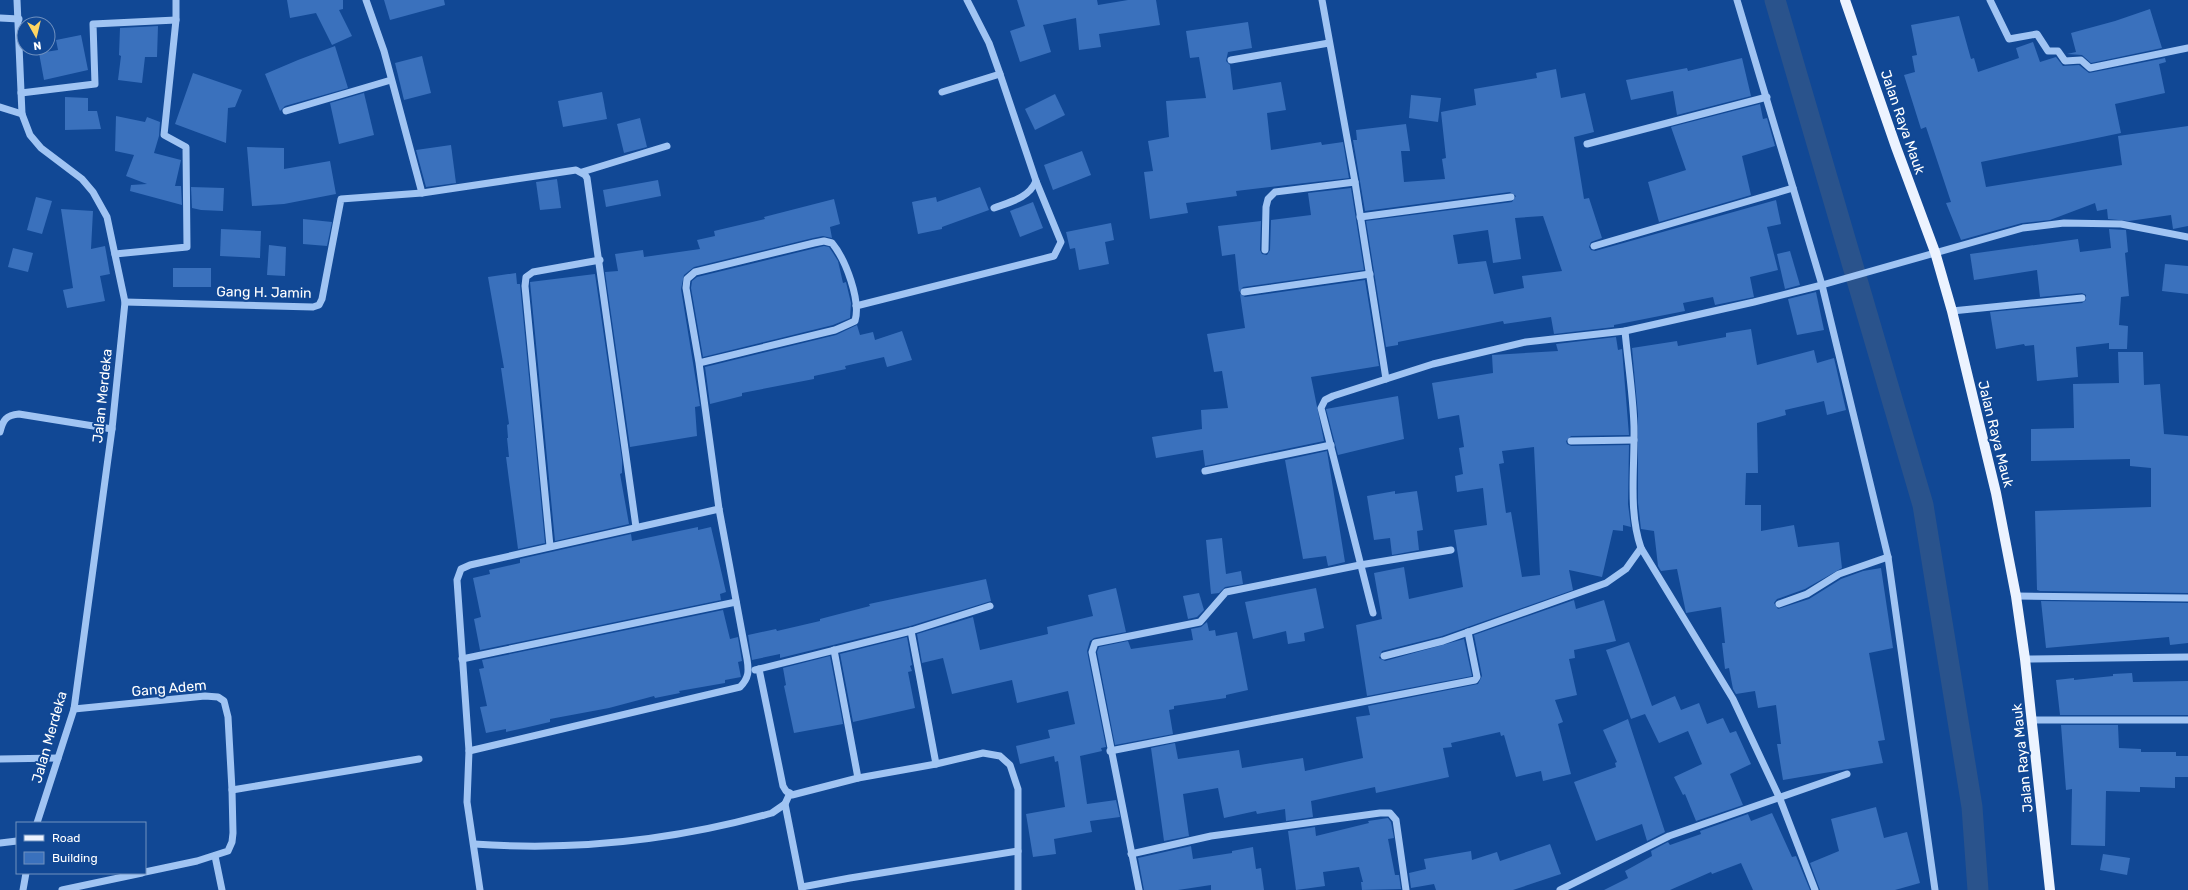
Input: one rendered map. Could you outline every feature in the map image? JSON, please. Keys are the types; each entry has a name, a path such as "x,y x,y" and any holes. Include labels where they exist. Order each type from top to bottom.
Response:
{"main road":[{"name":"Jalan Raya Mauk","path":"1845,0 1896,147 1935,252 1952,311 1996,493 2016,596 2032,720 2050,890"}],"street":[{"name":"Jalan Merdeka","path":"17,0 19,16"},
{"path":"115,254 187,247 186,147 164,135 176,20 176,0"},
{"path":"366,0 391,80 422,193 576,170 582,172 587,178 600,260 636,527"},
{"path":"856,306 1054,256 1059,249 1061,242 1036,181 989,43 967,0"},
{"path":"1322,0 1355,182 1386,379"},
{"path":"1737,0 1822,285 1888,557 1935,890"},
{"path":"1990,0 2009,39 2037,34 2048,51 2058,50 2065,60 2081,60 2090,68 2188,48"},
{"path":"0,18 16,19"},
{"path":"22,93 96,84 93,24 176,20"},
{"path":"1231,60 1330,43"},
{"name":"Jalan Merdeka","path":"20,56 22,114 30,135 40,148 82,179 93,192 107,218 125,302 112,429 74,709 37,822"},
{"path":"942,92 1000,74"},
{"path":"286,111 391,80"},
{"path":"1586,144 1767,97"},
{"path":"0,107 22,114"},
{"path":"582,172 667,146"},
{"path":"994,208 1025,195 1033,187 1036,181"},
{"path":"1265,250 1266,207 1268,199 1275,192 1355,182"},
{"path":"1594,246 1793,188"},
{"name":"Gang H. Jamin","path":"125,302 313,307 319,305 341,199 422,193"},
{"path":"1360,217 1511,197"},
{"path":"1373,613 1322,408 1325,400 1432,364 1526,342 1625,331 1822,285 2023,228 2064,223 2121,224 2188,237"},
{"path":"468,751 740,687 746,681 749,672 719,509 699,363 686,288 687,279 695,272 824,241 832,243 849,275 858,312 855,321 848,326 699,363"},
{"path":"550,546 525,286 526,277 533,272 600,260"},
{"path":"1244,292 1370,274"},
{"path":"1952,311 2082,298"},
{"path":"1625,331 1634,440 1633,515 1636,533 1641,548 1733,699 1780,799 1815,890"},
{"path":"0,432 1,420 19,414 112,429"},
{"path":"1571,441 1599,442 1634,440"},
{"path":"1205,472 1331,446"},
{"path":"480,890 467,802 468,751 457,580 461,569 470,565 550,546 719,509"},
{"path":"1384,656 1443,641 1606,584 1626,569 1641,548"},
{"path":"1139,890 1110,751 1092,652 1094,643 1200,622 1226,592 1360,565 1451,550"},
{"path":"1779,604 1807,594 1839,574 1888,557"},
{"path":"2016,596 2188,598"},
{"path":"462,659 736,602"},
{"path":"749,672 911,631 990,606"},
{"path":"911,631 936,764"},
{"path":"1110,751 1475,680 1477,677 1468,632"},
{"path":"834,650 858,778"},
{"path":"2024,659 2188,657"},
{"path":"759,669 783,786 790,793 797,795 858,778 936,764 983,753 1000,756 1010,765 1018,789 1018,890"},
{"name":"Gang Adem","path":"74,709 206,696 218,697 224,701 227,708 232,790"},
{"path":"2032,720 2188,720"},
{"path":"0,759 58,758"},
{"path":"146,873 215,856 228,851 232,842 232,790 419,759"},
{"path":"1560,890 1669,836 1780,799 1847,774"},
{"path":"474,844 520,847 605,843 659,836 752,819 772,813 785,804 790,793"},
{"path":"785,804 802,889 850,878 1018,852"},
{"path":"1132,854 1210,836 1380,813 1390,813 1396,820 1406,890"},
{"path":"0,843 16,841"},
{"path":"215,856 222,890"},
{"path":"23,890 26,874"},
{"path":"62,890 139,874"}],"building":[{"path":"287,0 343,0 343,9 339,10 352,36 332,45 316,13 290,18"},
{"path":"384,0 444,0 445,5 390,20"},
{"path":"1017,0 1097,0 1098,5 1128,0 1156,0 1160,25 1099,34 1101,47 1079,50 1076,18 1043,25 1051,52 1020,62 1010,31 1025,26"},
{"path":"2150,9 2162,48 2091,63 2082,55 2067,54 2076,52 2071,33 2115,21"},
{"path":"1959,16 1971,59 1974,58 1978,72 2019,58 2016,48 2033,42 2040,62 2056,57 2063,66 2079,65 2089,73 2165,58 2166,62 2159,64 2165,93 2115,104 2121,133 1981,162 1986,187 2122,165 2118,136 2188,126 2188,226 2173,229 2171,215 2129,221 2108,219 2107,209 2097,211 2095,203 2050,220 2022,223 1961,240 1946,203 1951,202 1926,127 1921,129 1904,75 1915,72 1912,56 1917,55 1911,25"},
{"path":"1248,22 1252,48 1228,52 1226,61 1230,65 1233,90 1281,82 1286,110 1267,113 1271,150 1321,142 1322,145 1343,142 1349,178 1236,191 1237,196 1186,203 1188,213 1150,219 1144,172 1153,171 1148,141 1169,137 1166,101 1206,98 1199,57 1190,58 1186,31"},
{"path":"158,26 157,57 145,57 142,83 118,80 121,56 119,55 120,28"},
{"path":"81,35 88,70 44,80 40,56 56,56 56,50 58,50 56,40"},
{"path":"335,46 348,88 285,106 280,111 265,74"},
{"path":"422,56 431,93 404,100 395,63"},
{"path":"1742,58 1751,96 1677,115 1673,91 1631,100 1626,80 1687,68 1688,71"},
{"path":"1556,69 1561,98 1585,93 1594,132 1574,137 1584,199 1589,198 1602,238 1591,242 1589,247 1591,250 1595,251 1776,200 1781,224 1767,227 1778,270 1750,277 1754,297 1715,305 1713,297 1683,303 1685,311 1614,325 1614,327 1554,334 1551,317 1504,324 1503,321 1398,342 1398,345 1386,347 1366,221 1512,202 1516,196 1510,192 1365,211 1353,140 1357,140 1356,130 1406,124 1410,151 1401,151 1404,182 1445,179 1442,159 1446,158 1441,112 1476,105 1474,89 1537,78 1536,73","holes":["1543,216 1562,271 1522,276 1524,288 1494,294 1486,261 1458,264 1453,235 1488,230 1493,263 1521,259 1515,218"]},
{"path":"193,73 242,90 235,107 228,108 226,143 175,124"},
{"path":"602,92 607,119 563,127 558,101"},
{"path":"364,93 374,135 339,144 330,103"},
{"path":"1055,94 1065,115 1035,130 1025,109"},
{"path":"1411,95 1441,98 1438,122 1409,118"},
{"path":"65,97 88,98 88,111 97,111 101,129 65,130"},
{"path":"1760,104 1763,119 1767,118 1775,146 1742,156 1751,195 1659,222 1648,182 1686,170 1671,127"},
{"path":"116,116 145,122 147,117 160,122 159,136 154,153 181,160 175,186 181,186 182,205 130,191 131,185 147,184 126,176 134,155 115,151"},
{"path":"640,118 647,147 624,153 617,124"},
{"path":"451,145 456,183 426,187 416,150"},
{"path":"247,147 284,148 284,169 330,161 336,194 284,204 252,206"},
{"path":"1082,151 1091,175 1053,190 1044,165"},
{"path":"557,179 561,208 540,210 536,182"},
{"path":"658,180 661,196 606,207 603,190"},
{"path":"191,187 224,188 223,211 192,208"},
{"path":"980,187 989,210 942,227 942,229 918,234 912,202 936,197 937,202"},
{"path":"1351,188 1364,270 1243,287 1239,292 1235,254 1222,256 1218,226 1261,221 1260,250 1262,254 1267,255 1270,250 1271,220 1311,215 1308,193"},
{"path":"36,197 52,201 42,234 27,230"},
{"path":"834,199 840,224 830,227 832,238 823,236 813,238 694,267 684,275 681,289 700,406 695,407 697,436 630,447 605,272 618,271 615,254 643,250 644,257 700,249 697,240 715,236 714,231 765,219 764,217"},
{"path":"1033,202 1043,228 1020,237 1010,211"},
{"path":"61,209 93,211 91,249 105,246 110,274 100,276 105,301 67,308 63,290 73,288"},
{"path":"303,219 332,222 327,246 303,244"},
{"path":"1111,223 1114,240 1105,242 1109,264 1079,270 1075,248 1070,249 1066,232"},
{"path":"221,229 261,231 260,258 220,256"},
{"path":"2109,229 2126,230 2128,252 2125,253 2129,296 2121,297 2119,325 2128,326 2127,349 2109,349 2109,343 2076,347 2078,377 2037,381 2034,345 2025,346 2024,344 1996,349 1990,312 2082,303 2086,300 2086,295 2082,293 2040,297 2037,270 1974,280 1970,254 2078,239 2080,252 2111,248"},
{"path":"269,245 286,247 285,276 267,275"},
{"path":"824,246 829,247 838,261 843,283 846,282 851,303 850,318 833,325 703,357 691,288 692,281 697,277"},
{"path":"13,248 33,253 28,272 8,267"},
{"path":"1790,251 1800,285 1785,289 1777,254"},
{"path":"2165,264 2188,266 2188,294 2162,291"},
{"path":"173,268 211,268 211,287 173,287"},
{"path":"516,273 517,284 520,284 545,543 518,549 506,457 509,457 507,425 509,424 501,368 504,368 488,277"},
{"path":"595,274 622,460 622,473 620,474 629,524 555,541 530,282"},
{"path":"1365,280 1379,366 1311,377 1324,441 1205,466 1203,450 1156,458 1152,437 1202,429 1201,410 1228,408 1222,371 1214,372 1207,334 1245,328 1240,294 1245,297"},
{"path":"1816,292 1824,330 1797,335 1788,299"},
{"path":"857,325 860,335 873,332 875,340 902,331 912,360 887,367 884,357 845,366 846,369 814,376 814,379 742,393 742,396 710,404 705,367 836,335"},
{"path":"1751,329 1757,365 1814,350 1817,363 1834,358 1846,410 1827,415 1824,401 1785,410 1786,415 1757,423 1758,473 1746,473 1745,505 1761,505 1761,531 1794,525 1798,547 1839,542 1842,568 1805,589 1777,599 1774,603 1778,609 1809,599 1841,579 1863,571 1881,568 1893,648 1869,653 1885,740 1878,741 1883,763 1783,780 1777,744 1781,744 1776,705 1758,708 1755,691 1736,694 1733,689 1729,668 1725,669 1722,643 1725,643 1721,607 1686,613 1677,569 1661,571 1658,566 1654,531 1641,529 1638,503 1638,414 1632,348 1677,341 1678,346 1726,337 1726,333"},
{"path":"1616,337 1618,350 1622,349 1629,435 1571,436 1566,441 1567,444 1571,446 1629,445 1628,504 1631,527 1623,525 1623,531 1613,530 1602,577 1569,570 1573,590 1442,636 1382,651 1379,658 1385,661 1464,639 1472,676 1367,696 1356,625 1382,619 1374,573 1404,567 1409,599 1463,587 1454,530 1487,525 1483,488 1457,492 1455,476 1463,474 1459,448 1464,447 1459,415 1438,419 1432,383 1493,373 1492,355 1558,351 1556,344","holes":["1534,447 1540,575 1522,577 1511,512 1506,513 1499,464 1504,463 1502,451"]},
{"path":"2118,352 2143,352 2144,385 2160,384 2164,434 2188,436 2188,593 2037,590 2035,511 2151,507 2151,468 2130,466 2130,459 2031,461 2031,429 2074,428 2073,384 2119,383"},
{"path":"1398,396 1404,439 1338,455 1326,409"},
{"path":"1327,451 1345,562 1328,566 1326,556 1303,559 1285,460"},
{"path":"1395,491 1395,494 1417,491 1423,530 1417,531 1419,550 1392,555 1390,538 1374,540 1367,496"},
{"path":"698,527 698,530 711,527 726,592 720,594 721,600 480,650 474,619 481,617 473,578 490,574 489,570 520,563 520,559 631,534 632,541"},
{"path":"1222,538 1226,574 1241,571 1243,584 1225,587 1219,593 1211,594 1206,540"},
{"path":"986,579 991,601 910,626 780,658 780,654 752,660 748,635 776,629 777,631 820,621 820,619 870,606 869,604"},
{"path":"1116,588 1126,632 1094,638 1090,641 1087,651 1106,747 1101,748 1102,751 1080,756 1087,804 1116,800 1120,817 1090,821 1092,832 1054,839 1056,854 1033,857 1026,814 1065,807 1058,761 1055,762 1054,756 1020,764 1016,746 1050,738 1048,730 1075,724 1068,691 1017,703 1012,680 952,694 943,658 922,663 917,634 973,617 980,650 1048,634 1047,627 1093,616 1088,595"},
{"path":"1316,588 1324,628 1304,633 1305,641 1288,644 1286,631 1253,639 1245,602"},
{"path":"1199,593 1204,610 1197,617 1188,619 1183,596"},
{"path":"1574,600 1576,609 1604,600 1616,641 1574,650 1575,658 1569,659 1577,695 1555,700 1563,722 1558,724 1571,774 1543,781 1541,771 1516,777 1504,735 1501,736 1500,732 1451,743 1452,747 1443,748 1449,777 1376,793 1375,787 1311,801 1313,817 1286,821 1285,809 1257,814 1256,811 1224,818 1218,788 1183,794 1189,836 1164,841 1151,748 1175,743 1178,759 1239,750 1242,768 1303,758 1305,771 1363,758 1356,717 1370,715 1368,706 1478,684 1482,676 1474,635"},
{"path":"2041,601 2188,603 2188,643 2170,645 2169,637 2046,648"},
{"path":"723,610 730,639 738,637 742,661 738,662 741,677 725,680 725,683 679,691 680,693 655,698 654,696 609,708 550,719 550,722 506,732 506,729 486,733 480,707 487,706 479,669 484,668 482,660"},
{"path":"1207,622 1209,631 1215,630 1216,636 1237,632 1248,690 1226,695 1226,698 1174,706 1174,709 1169,710 1173,734 1115,745 1097,652 1099,647 1128,641 1131,649 1193,640 1191,629 1201,627"},
{"path":"907,637 912,665 910,666 912,671 908,672 915,708 853,722 840,654"},
{"path":"1629,642 1652,706 1675,696 1681,710 1699,703 1707,724 1723,718 1730,733 1736,731 1751,764 1730,774 1743,805 1696,821 1685,794 1683,795 1674,777 1702,764 1688,731 1659,743 1645,714 1631,719 1606,650"},
{"path":"830,656 843,724 794,733 784,686 786,685 783,668"},
{"path":"2132,673 2133,682 2188,681 2188,715 2060,715 2056,680 2074,678 2074,680 2113,676 2113,674"},
{"path":"1628,719 1665,832 1647,841 1642,824 1596,841 1574,782 1616,767 1615,763 1617,762 1603,730"},
{"path":"2061,725 2118,725 2119,748 2141,749 2141,752 2176,752 2176,756 2188,756 2188,777 2175,777 2175,788 2140,787 2140,792 2106,791 2105,846 2071,845 2072,789 2066,790"},
{"path":"1876,807 1884,838 1907,832 1920,883 1895,890 1820,890 1810,863 1839,851 1831,819"},
{"path":"1772,813 1792,857 1796,856 1810,890 1753,890 1741,863 1712,874 1711,872 1670,890 1604,890 1628,878 1625,871 1652,856 1651,851 1668,842 1670,845 1701,834 1700,831 1748,814 1751,821"},
{"path":"1388,818 1391,822 1394,838 1388,839 1395,875 1399,875 1401,889 1362,890 1361,882 1363,882 1359,867 1323,872 1325,886 1296,890 1288,831 1315,827 1316,836 1369,823 1368,821"},
{"path":"1550,844 1561,874 1513,890 1436,890 1434,884 1411,888 1409,873 1426,869 1424,859 1471,851 1472,860 1497,852 1500,861"},
{"path":"1191,846 1193,859 1232,853 1232,851 1253,847 1256,869 1261,868 1264,890 1211,890 1211,885 1178,890 1144,890 1138,858"},
{"path":"2103,854 2130,858 2127,875 2100,870"}],"waterway":[{"path":"1775,0 1923,505 1972,807 1978,890"}]}
